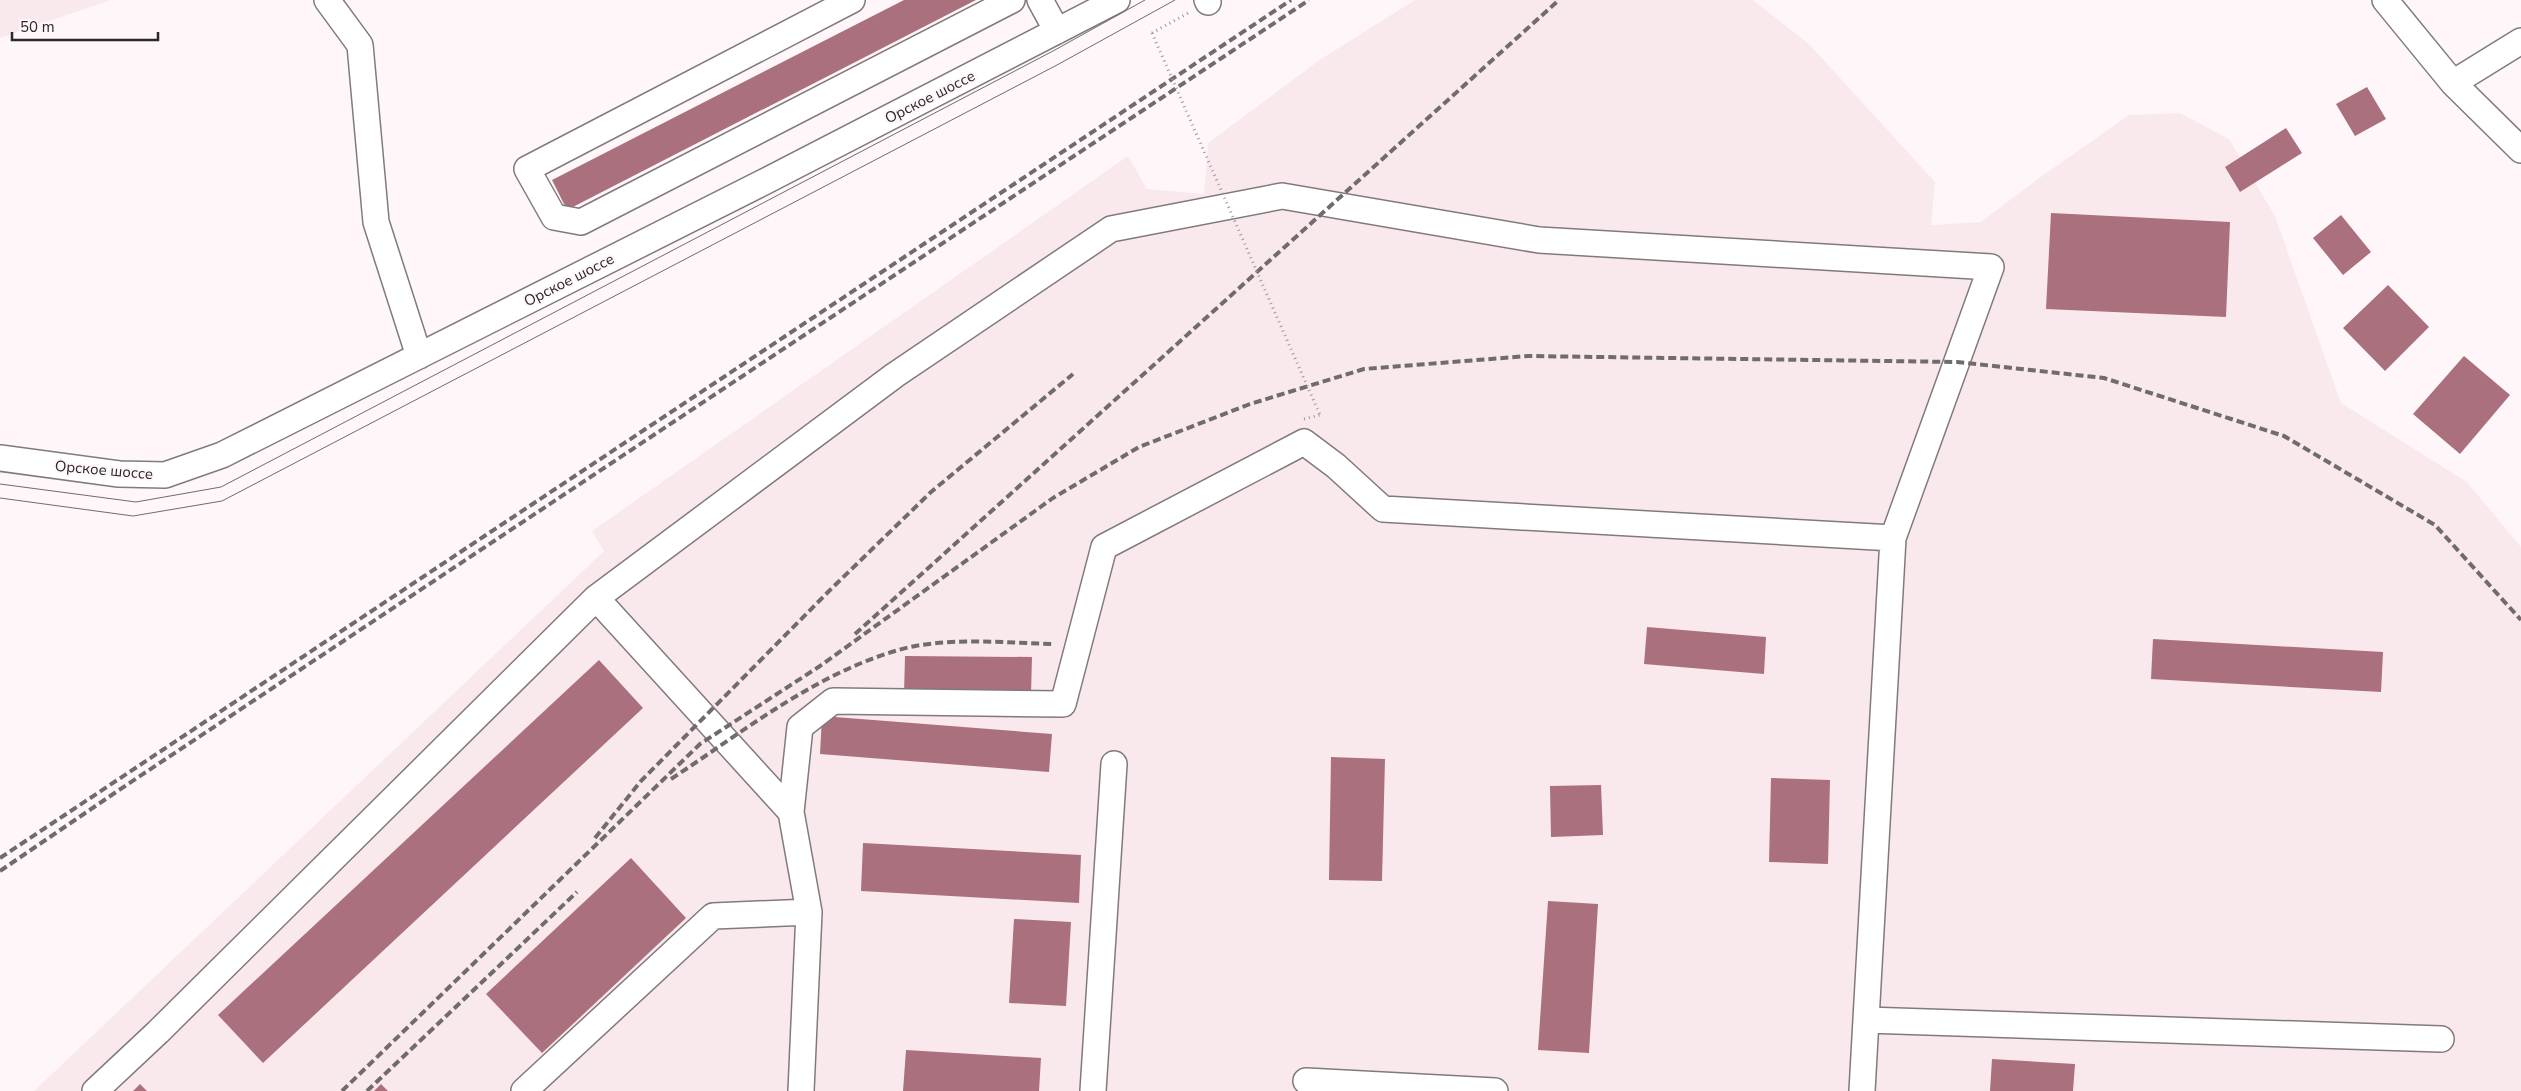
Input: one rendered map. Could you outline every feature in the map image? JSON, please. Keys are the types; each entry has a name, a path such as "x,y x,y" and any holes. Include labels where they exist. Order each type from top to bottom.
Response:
{"street":[{"path":"327,0 360,45 376,222 419,356"},
{"path":"852,0 527,169 554,217 581,222 1012,0"},
{"path":"1040,0 1057,31"},
{"name":"Орское шоссе","path":"0,458 119,474 165,475 222,455 760,184 1117,0"},
{"path":"2385,0 2453,83 2521,150"},
{"path":"2453,83 2521,41"},
{"path":"95,1091 158,1032 596,598 895,375 1111,229 1282,196 1539,240 1991,266 1893,538 1862,1091"},
{"path":"801,1091 808,912 791,812 800,727 833,701 1063,704 1104,547 1304,442 1336,466 1383,510 1893,538"},
{"path":"596,598 791,812"},
{"path":"1093,1091 1114,764"},
{"path":"524,1091 713,916 808,912"},
{"path":"1866,1020 2441,1039"},
{"path":"1306,1081 1495,1091"}],"path":[{"path":"1208,1 1152,32 1320,415"}],"shaded area":[{"path":"0,0 111,0 0,38"},
{"path":"1415,0 1753,0 1809,44 1935,182 1931,225 1981,222 2042,176 2129,115 2180,113 2229,139 2275,216 2341,403 2467,482 2521,547 2521,1091 34,1091 604,551 592,531 1128,156 1147,189 1204,194 1208,143 1321,59"}],"building":[{"path":"904,0 976,0 567,210 552,180"},
{"path":"2367,87 2386,119 2355,136 2336,104"},
{"path":"2286,128 2302,153 2240,192 2225,167"},
{"path":"2051,213 2230,222 2226,317 2046,309"},
{"path":"2341,215 2371,252 2343,275 2313,238"},
{"path":"2388,285 2429,327 2385,371 2343,328"},
{"path":"2464,356 2510,395 2460,454 2413,414"},
{"path":"1647,627 1766,637 1764,674 1644,664"},
{"path":"2153,639 2383,652 2381,692 2151,679"},
{"path":"905,656 1032,657 1031,694 904,694"},
{"path":"599,660 643,708 263,1063 218,1015"},
{"path":"822,716 1052,734 1049,772 820,754"},
{"path":"1331,757 1385,759 1382,881 1329,880"},
{"path":"1771,778 1830,780 1828,864 1769,862"},
{"path":"1601,785 1603,835 1551,837 1550,786"},
{"path":"863,843 1081,855 1079,903 861,891"},
{"path":"631,858 686,918 542,1053 486,994"},
{"path":"1548,901 1598,904 1589,1053 1538,1050"},
{"path":"1014,919 1071,922 1066,1006 1009,1003"},
{"path":"906,1050 1041,1058 1039,1091 903,1091"},
{"path":"1992,1059 2075,1064 2073,1091 1990,1091"},
{"path":"140,1084 147,1091 133,1091"},
{"path":"381,1084 388,1091 374,1091"}],"tram line":[{"path":"0,484 136,502 221,487 1053,51 1145,0"},
{"path":"0,498 133,516 222,501 1057,65 1175,0"}],"railway":[{"path":"0,858 1291,0"},
{"path":"0,871 119,790 1309,0"},
{"path":"855,634 1559,0"},
{"path":"342,1091 700,744 820,666 1053,498 1139,447 1250,404 1364,369 1528,356 1957,362 2104,378 2284,436 2435,525 2521,620"},
{"path":"595,838 641,781 830,590 931,492 1073,374"},
{"path":"671,779 752,724 807,690 864,662 895,651 933,643 974,641 1055,644"},
{"path":"367,1091 577,892"}]}
